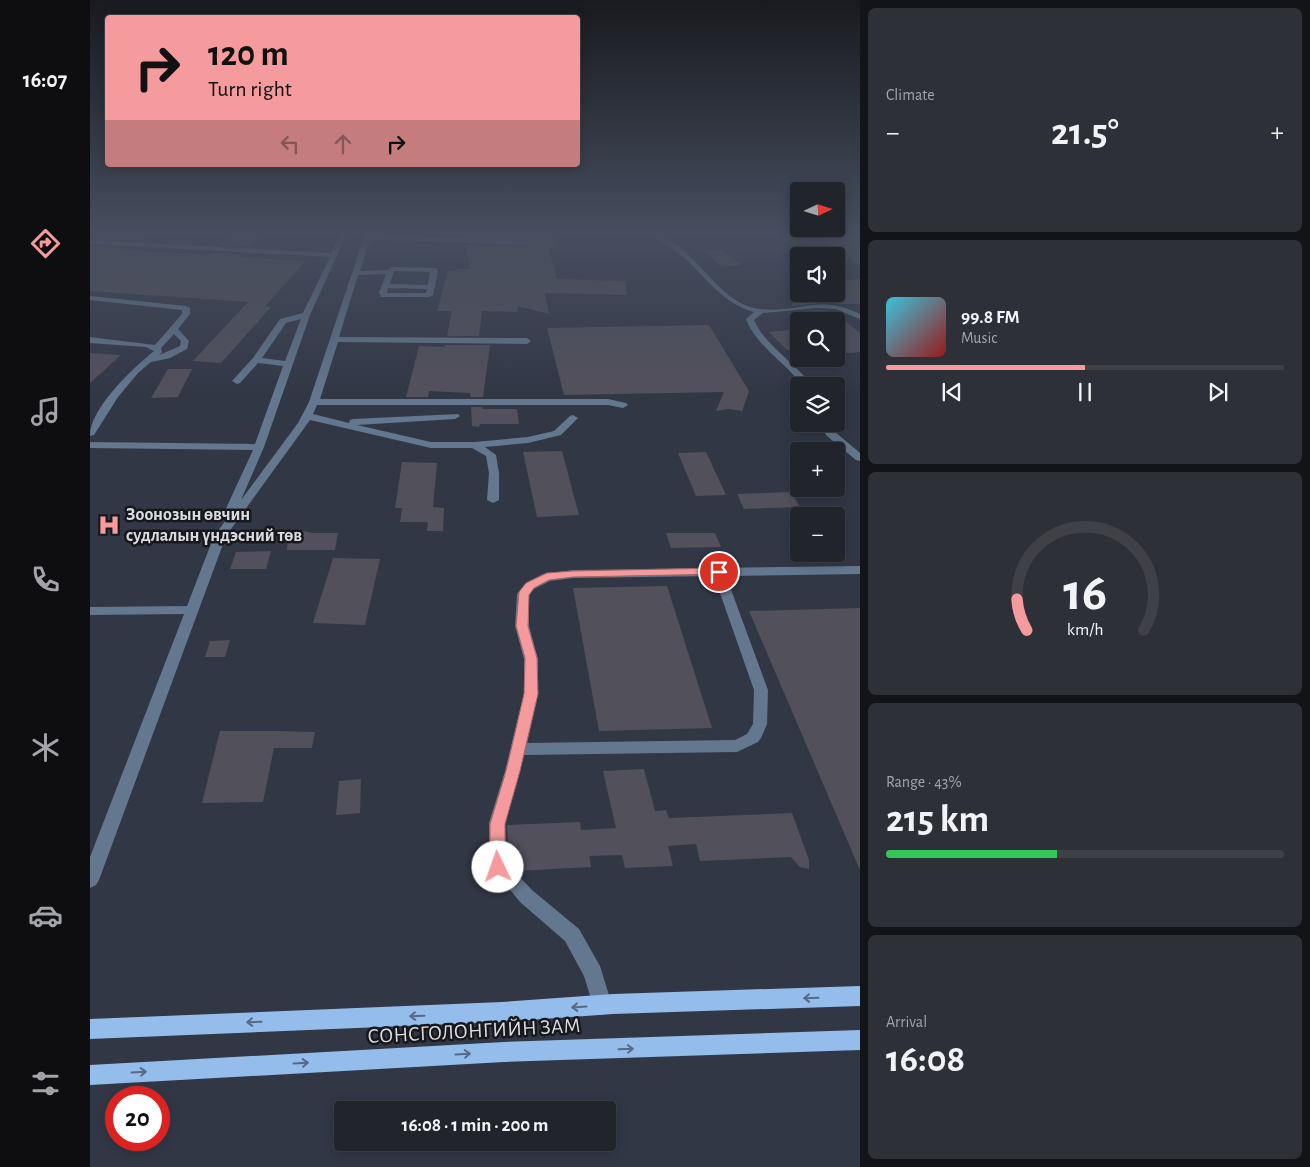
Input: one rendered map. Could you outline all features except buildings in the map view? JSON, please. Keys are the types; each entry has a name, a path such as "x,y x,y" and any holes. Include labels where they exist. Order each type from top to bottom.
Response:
{"main road":[{"name":"СОНСГОЛОНГИЙН ЗАМ","path":"90,1029 502,1012 602,1005 860,996"},
{"name":"СОНСГОЛОНГИЙН ЗАМ","path":"90,1075 504,1052 860,1040"}],"street":[{"path":"90,880 220,536 259,447 306,315 319,285"},
{"path":"220,536 303,424 314,402 353,285"},
{"path":"385,285 431,287 431,285"},
{"path":"715,285 747,308 761,311 830,306 843,309 860,317"},
{"path":"90,298 186,308 186,314 157,348 158,352 135,371 114,396 90,433"},
{"path":"761,311 750,319 754,329 801,377"},
{"path":"237,381 256,360 283,321 306,315"},
{"path":"148,360 166,356 184,347 184,341 173,328"},
{"path":"336,339 527,341"},
{"path":"90,340 147,345 157,348"},
{"path":"256,360 288,364"},
{"path":"314,402 608,402 623,405"},
{"path":"307,416 431,445 474,445 528,440 557,433 573,418"},
{"path":"338,422 455,416"},
{"path":"830,432 860,458"},
{"path":"90,445 259,447"},
{"path":"474,445 491,456 494,473 493,500"},
{"path":"602,1005 593,973 572,936 526,896 509,876 498,867 497,824 503,810 531,694 531,658 522,626 523,594 530,586 547,577 573,574 860,570"},
{"path":"518,749 737,746 753,738 760,724 761,690 719,572"},
{"path":"90,611 192,610"}],"shaded area":[{"path":"90,285 790,285 790,302 845,302 845,285 860,285 860,1167 90,1167"}],"place":[{"name":"Зоонозын өвчин судлалын үндэсний төв","path":"109,525"}],"route":[{"path":"498,867 497,824 503,810 531,694 531,658 522,626 523,594 530,586 547,577 573,574 719,572"}]}
